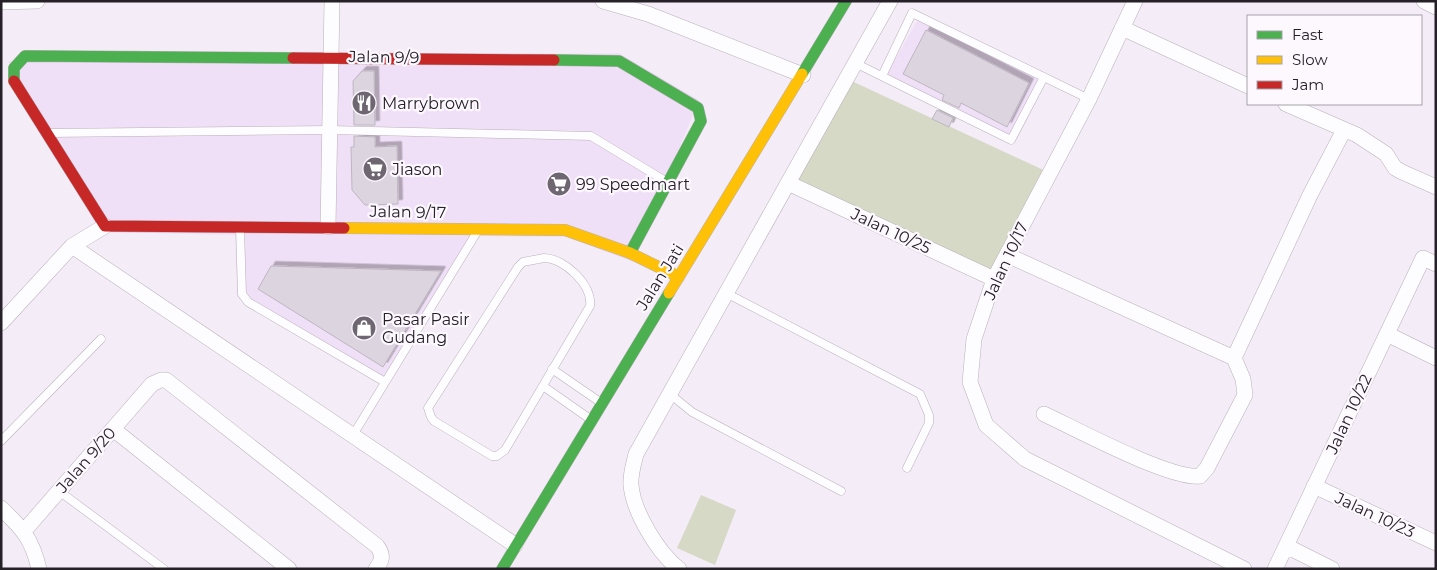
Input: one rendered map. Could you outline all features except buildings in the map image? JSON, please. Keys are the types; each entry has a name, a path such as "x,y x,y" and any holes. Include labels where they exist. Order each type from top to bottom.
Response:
{"street":[{"path":"1,2 37,1"},
{"path":"328,227 332,1"},
{"path":"603,1 618,3 803,75"},
{"name":"Jalan Jati","path":"502,569 591,420 803,75 846,1"},
{"path":"679,569 670,562 658,546 634,497 631,483 636,454 890,1"},
{"name":"Jalan 10/17","path":"1135,1 1089,99 994,279 974,339 970,382 986,424 1025,460 1244,569"},
{"path":"1122,28 1247,86"},
{"name":"Jalan 9/9","path":"46,133 15,84 12,75 14,66 25,56 616,60 698,108 701,121 630,253"},
{"path":"1288,105 1344,130 1377,148 1402,172 1436,187"},
{"path":"1234,358 1310,195 1344,130"},
{"path":"1,323 72,246 105,226 46,133"},
{"name":"Jalan 10/25","path":"788,183 994,279"},
{"name":"Jalan 9/17","path":"105,226 565,230 630,253 679,277"},
{"path":"72,246 515,545"},
{"path":"1007,255 1234,358 1245,386 1245,395 1207,468 1200,476 1182,475 1161,468 1044,414"},
{"name":"Jalan 10/22","path":"1275,569 1387,334 1429,261"},
{"path":"1387,334 1436,358"},
{"name":"Jalan 9/20","path":"24,531 156,381 166,380 377,546 382,555 382,560 376,569"},
{"path":"113,429 280,566"},
{"name":"Jalan 10/23","path":"1314,486 1436,543"},
{"path":"1,508 24,531 33,544 39,569"},
{"path":"1286,546 1332,569"}],"lane":[{"path":"882,76 912,13 1089,99"},
{"path":"855,63 1011,140 1044,77"},
{"path":"46,133 330,130 591,136 669,183"},
{"path":"240,228 242,294 248,302 385,382"},
{"path":"353,435 478,229"},
{"path":"547,258 581,278 590,302 552,369 505,450 497,456 487,454 434,421 428,413 430,403 518,267 526,261 547,258"},
{"path":"726,293 920,394 930,415 929,423 907,468"},
{"path":"1,441 101,339"},
{"path":"552,369 602,403"},
{"path":"543,386 591,420"},
{"path":"670,394 692,412 841,491"},
{"path":"59,491 164,569"}],"shaded area":[{"path":"918,19 1045,83 1017,139 887,74"},
{"path":"619,53 699,100 633,262 566,237 470,236 380,383 246,305 237,296 235,235 106,232 8,61"}],"green space":[{"path":"843,77 1050,173 994,279 788,183"},
{"path":"701,495 736,510 715,565 677,548"}],"traffic: fast":[{"path":"802,74 846,1"},
{"path":"14,81 14,68 25,56 293,58"},
{"path":"554,60 619,61 698,108 701,121 630,253"},
{"path":"502,569 669,293"}],"traffic: slow":[{"path":"669,293 802,74"},
{"path":"344,228 565,230 630,253 679,277"}],"traffic: jam":[{"path":"293,58 554,60"},
{"path":"14,81 105,226 344,228"}],"place":[{"name":"Marrybrown","path":"364,103"},
{"name":"Jiason","path":"375,169"},
{"name":"99 Speedmart","path":"559,184"},
{"name":"Pasar Pasir Gudang","path":"364,328"}]}
